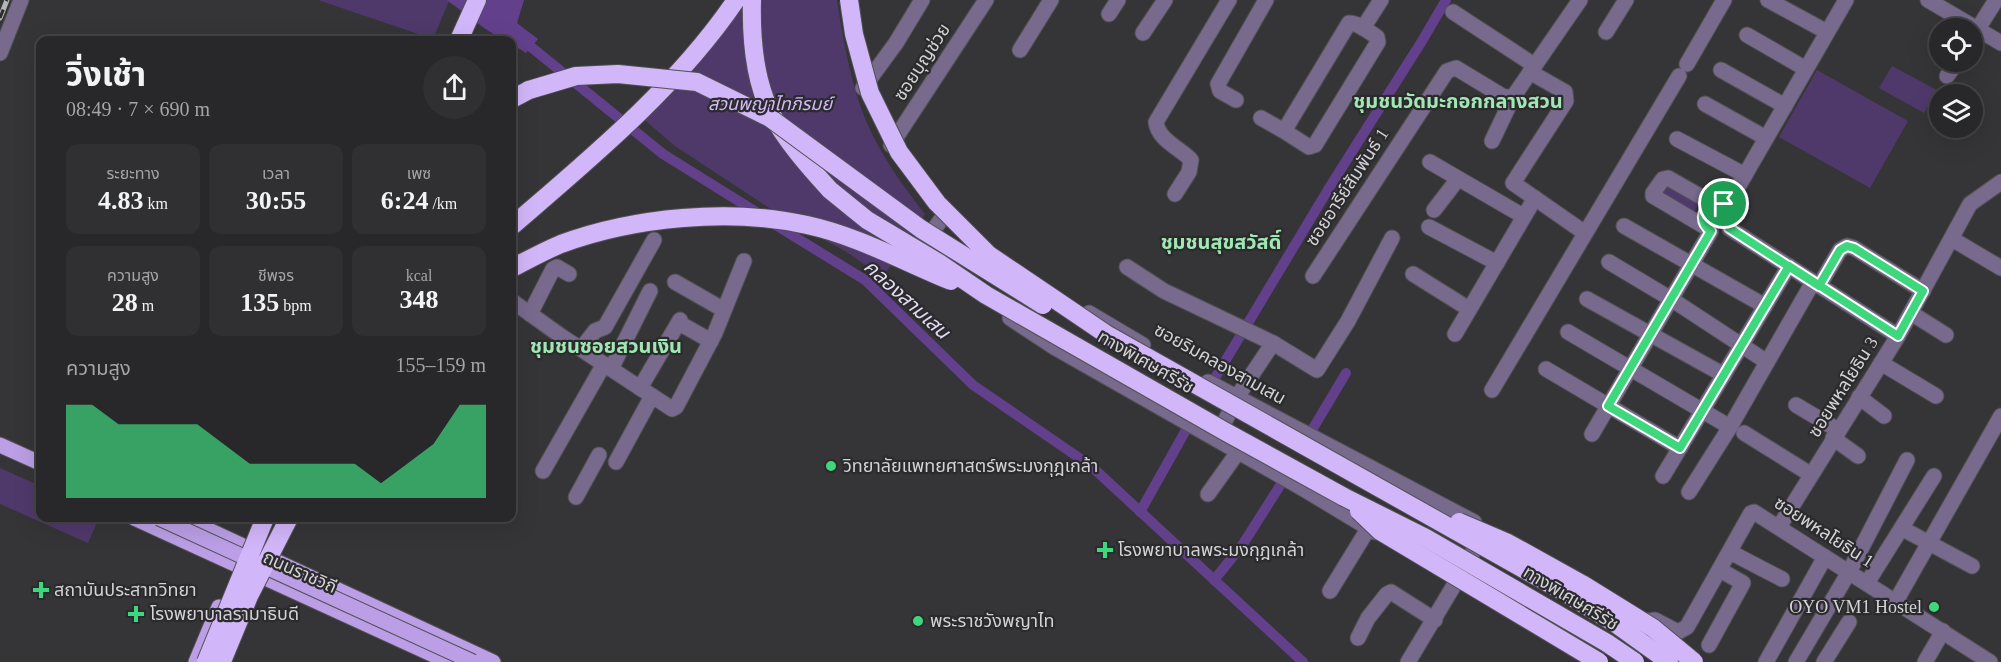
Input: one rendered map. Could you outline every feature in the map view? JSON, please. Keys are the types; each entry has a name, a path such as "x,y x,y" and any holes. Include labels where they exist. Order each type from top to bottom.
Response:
{"highway":[{"path":"461,36 477,0"},
{"path":"516,223 600,151 662,91 736,0"},
{"name":"ทางพิเศษศรีรัช","path":"752,0 755,59 763,93 771,114 806,163 830,190 867,220 939,263 986,295 1344,497 1436,544 1607,643 1635,662"},
{"name":"ทางพิเศษศรีรัช","path":"849,0 854,34 870,93 898,152 937,203 989,255 1106,334 1616,624 1669,662"},
{"path":"516,97 529,90 576,76 618,74 697,82 770,118 921,230 1040,303 1106,334"},
{"path":"516,266 561,244 618,228 674,219 737,217 773,220 818,228 870,245 986,295"},
{"path":"1344,497 1380,531 1598,662"},
{"path":"1407,504 1498,539 1545,564 1653,628 1694,662"},
{"path":"206,662 263,522"},
{"path":"222,662 249,596 287,522"}],"main road":[{"path":"453,36 467,0"},
{"path":"0,434 36,450"},
{"path":"0,445 36,461"},
{"path":"0,455 36,472"},
{"name":"ถนนราชวิถี","path":"143,522 449,662"},
{"path":"168,522 473,662"},
{"name":"ถนนราชวิถี","path":"192,522 493,662"},
{"path":"196,662 255,522"},
{"path":"227,662 282,522"},
{"path":"198,547 206,542 206,528"},
{"path":"403,640 409,623"}],"street":[{"path":"0,53 21,0"},
{"path":"705,39 705,33 728,0"},
{"name":"ซอยริมคลองสามเสน","path":"842,0 846,32 863,88 891,145 945,214 963,232 989,252 1181,368 1578,578 1649,621 1664,642 1688,662"},
{"path":"863,88 896,43 922,0"},
{"name":"ซอยบุญช่วย","path":"891,145 986,0"},
{"path":"1020,50 1051,0"},
{"path":"1109,14 1118,0"},
{"path":"1143,33 1165,0"},
{"path":"1175,194 1189,172 1191,160 1164,138 1156,128 1156,122 1229,0"},
{"path":"1236,100 1220,91 1218,84 1266,0"},
{"path":"1363,28 1381,0"},
{"path":"1492,141 1513,97 1580,0"},
{"path":"1606,32 1626,0"},
{"path":"1492,390 1724,0"},
{"path":"1768,0 1827,32"},
{"path":"1709,230 1702,219 1704,210 1719,205 1745,175 1844,0"},
{"path":"1928,0 1953,18"},
{"path":"1983,21 1996,0"},
{"path":"1453,12 1565,92 1566,101 1513,183 1585,232"},
{"path":"1261,118 1284,132 1309,147 1315,145 1378,42 1377,37 1352,22 1347,24 1284,132"},
{"path":"1747,35 1806,69"},
{"path":"1983,36 2001,42"},
{"name":"ซอยอารีย์สัมพันธ์ 1","path":"1312,276 1446,71 1456,68 1504,97 1513,97"},
{"path":"1721,70 1785,106"},
{"path":"1947,76 1950,72"},
{"path":"1705,104 1766,138"},
{"path":"1677,139 1745,175"},
{"path":"1430,162 1523,216"},
{"path":"1663,178 1668,178 1719,205 1730,209 1732,219 1729,228 1720,232 1709,230 1653,196 1653,193 1663,178"},
{"path":"1434,210 1458,179"},
{"name":"ซอยพหลโยธิน 3","path":"1779,527 1898,336 1970,204 2001,182"},
{"path":"1455,334 1534,198"},
{"path":"945,214 909,264 977,295 1054,347 1216,439 1456,582 1598,662"},
{"path":"1624,226 1765,306"},
{"path":"1429,227 1497,263"},
{"path":"1729,228 1898,336"},
{"path":"1592,434 1709,230"},
{"path":"1127,267 1164,291 1273,343 1317,370 1348,321 1392,238"},
{"path":"1952,239 2001,268"},
{"path":"581,349 595,331 605,327 654,240"},
{"path":"1689,492 1767,362 1840,250 1847,246 1854,248 1923,291"},
{"path":"516,304 672,409 676,407 711,342 744,261"},
{"path":"1609,262 1671,299 1767,362"},
{"path":"1664,476 1789,266"},
{"path":"530,314 554,269 557,267 569,274"},
{"path":"1413,274 1469,309"},
{"path":"675,282 724,310"},
{"path":"543,471 608,367 650,291"},
{"path":"1587,299 1724,375"},
{"path":"1911,313 1946,335"},
{"path":"616,462 679,322 711,342"},
{"path":"1568,332 1730,427"},
{"path":"1216,439 1238,397 1273,343"},
{"path":"1881,363 1936,396"},
{"path":"1546,369 1680,448"},
{"path":"1859,397 1884,416"},
{"path":"1796,405 1836,434 1858,456"},
{"path":"1896,601 2001,416"},
{"path":"1744,434 1810,474"},
{"path":"1208,494 1238,452"},
{"path":"576,498 599,455"},
{"path":"1796,662 1849,572 1907,460"},
{"path":"1868,584 1934,476"},
{"name":"ซอยพหลโยธิน 1","path":"1649,621 1655,620 1678,632 1687,627 1751,513 1758,513 1986,661"},
{"path":"1330,591 1368,529"},
{"path":"1408,662 1435,620 1486,529"},
{"path":"1903,529 1972,566"},
{"path":"1730,552 1782,579"},
{"path":"1766,662 1825,557"},
{"path":"1709,645 1743,583 1720,570"},
{"path":"1358,638 1368,618 1391,592 1435,620"},
{"path":"1619,662 1649,621"},
{"path":"1811,638 1827,656 1849,622"},
{"path":"1925,662 1943,631"}],"green space":[{"path":"318,0 449,1 434,36 424,36"},
{"name":"สวนพญาไทภิรมย์","path":"736,0 837,0 854,87 870,130 886,160 925,214 883,277 845,251 783,217 675,146 640,116"},
{"path":"1892,66 1929,86 1929,104 1924,113 1879,88"},
{"path":"1817,70 1908,121 1870,188 1779,137"},
{"path":"1662,176 1702,199 1694,212 1654,189"},
{"path":"0,468 36,484 36,520 0,504"},
{"path":"41,522 97,522 88,543"}],"shaded area":[{"path":"446,0 524,0 517,23 538,39 526,53 516,47 516,36 498,36"}],"waterway":[{"path":"1215,378 1329,188 1446,0"},
{"name":"คลองสามเสน","path":"520,38 663,154 761,215"},
{"name":"คลองสามเสน","path":"774,224 865,280 973,385 1091,466 1303,662"},
{"path":"1312,430 1346,373"},
{"path":"1140,512 1186,430"},
{"path":"1214,580 1243,544 1281,484"}],"railway":[{"path":"0,18 7,0"}],"place":[{"name":"วิทยาลัยแพทยศาสตร์พระมงกุฎเกล้า","path":"831,466"},
{"name":"โรงพยาบาลพระมงกุฎเกล้า","path":"1105,550"},
{"name":"สถาบันประสาทวิทยา","path":"41,590"},
{"name":"OYO VM1 Hostel","path":"1934,607"},
{"name":"โรงพยาบาลรามาธิบดี","path":"136,614"},
{"name":"พระราชวังพญาไท","path":"918,621"}],"district":[{"name":"ชุมชนวัดมะกอกกลางสวน","path":"1458,101"},
{"name":"ชุมชนสุขสวัสดิ์","path":"1221,242"},
{"name":"ชุมชนซอยสวนเงิน","path":"606,346"}],"route":[{"path":"1724,204 1712,203 1704,210 1702,219 1711,231 1608,406 1680,448 1789,266 1822,288 1898,336 1923,291 1854,248 1847,246 1840,250 1819,286 1789,266 1729,228 1732,214 1724,204"}]}
